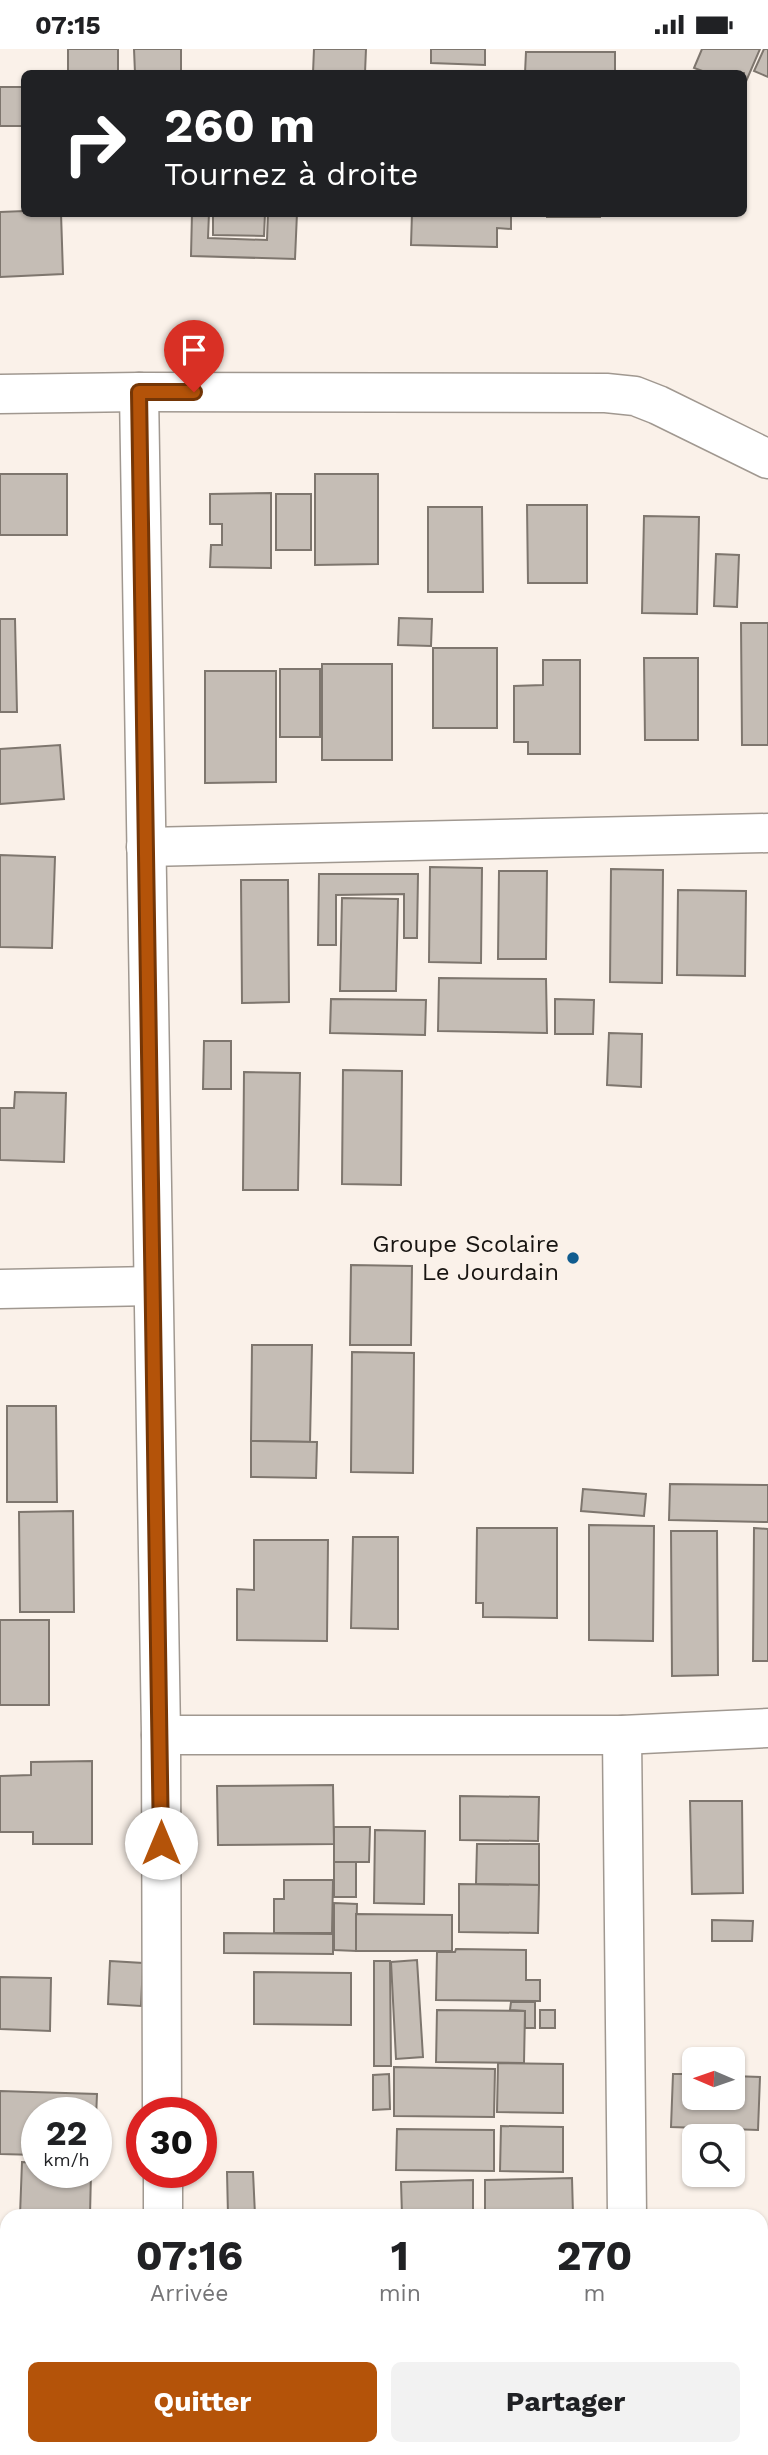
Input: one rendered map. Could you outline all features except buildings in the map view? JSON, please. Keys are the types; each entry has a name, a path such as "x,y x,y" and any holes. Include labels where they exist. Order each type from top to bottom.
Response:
{"street":[{"path":"139,392 161,1735 162,2097"},
{"path":"0,394 606,393 635,396 658,405 768,459"},
{"path":"146,847 768,833"},
{"path":"0,1289 153,1286"},
{"path":"161,1735 622,1735 768,1727"},
{"path":"622,1735 627,2209"},
{"path":"163,2188 163,2209"}],"place":[{"name":"Groupe Scolaire Le Jourdain","path":"573,1258"}],"route":[{"path":"161,1843 139,392 194,392"}]}
